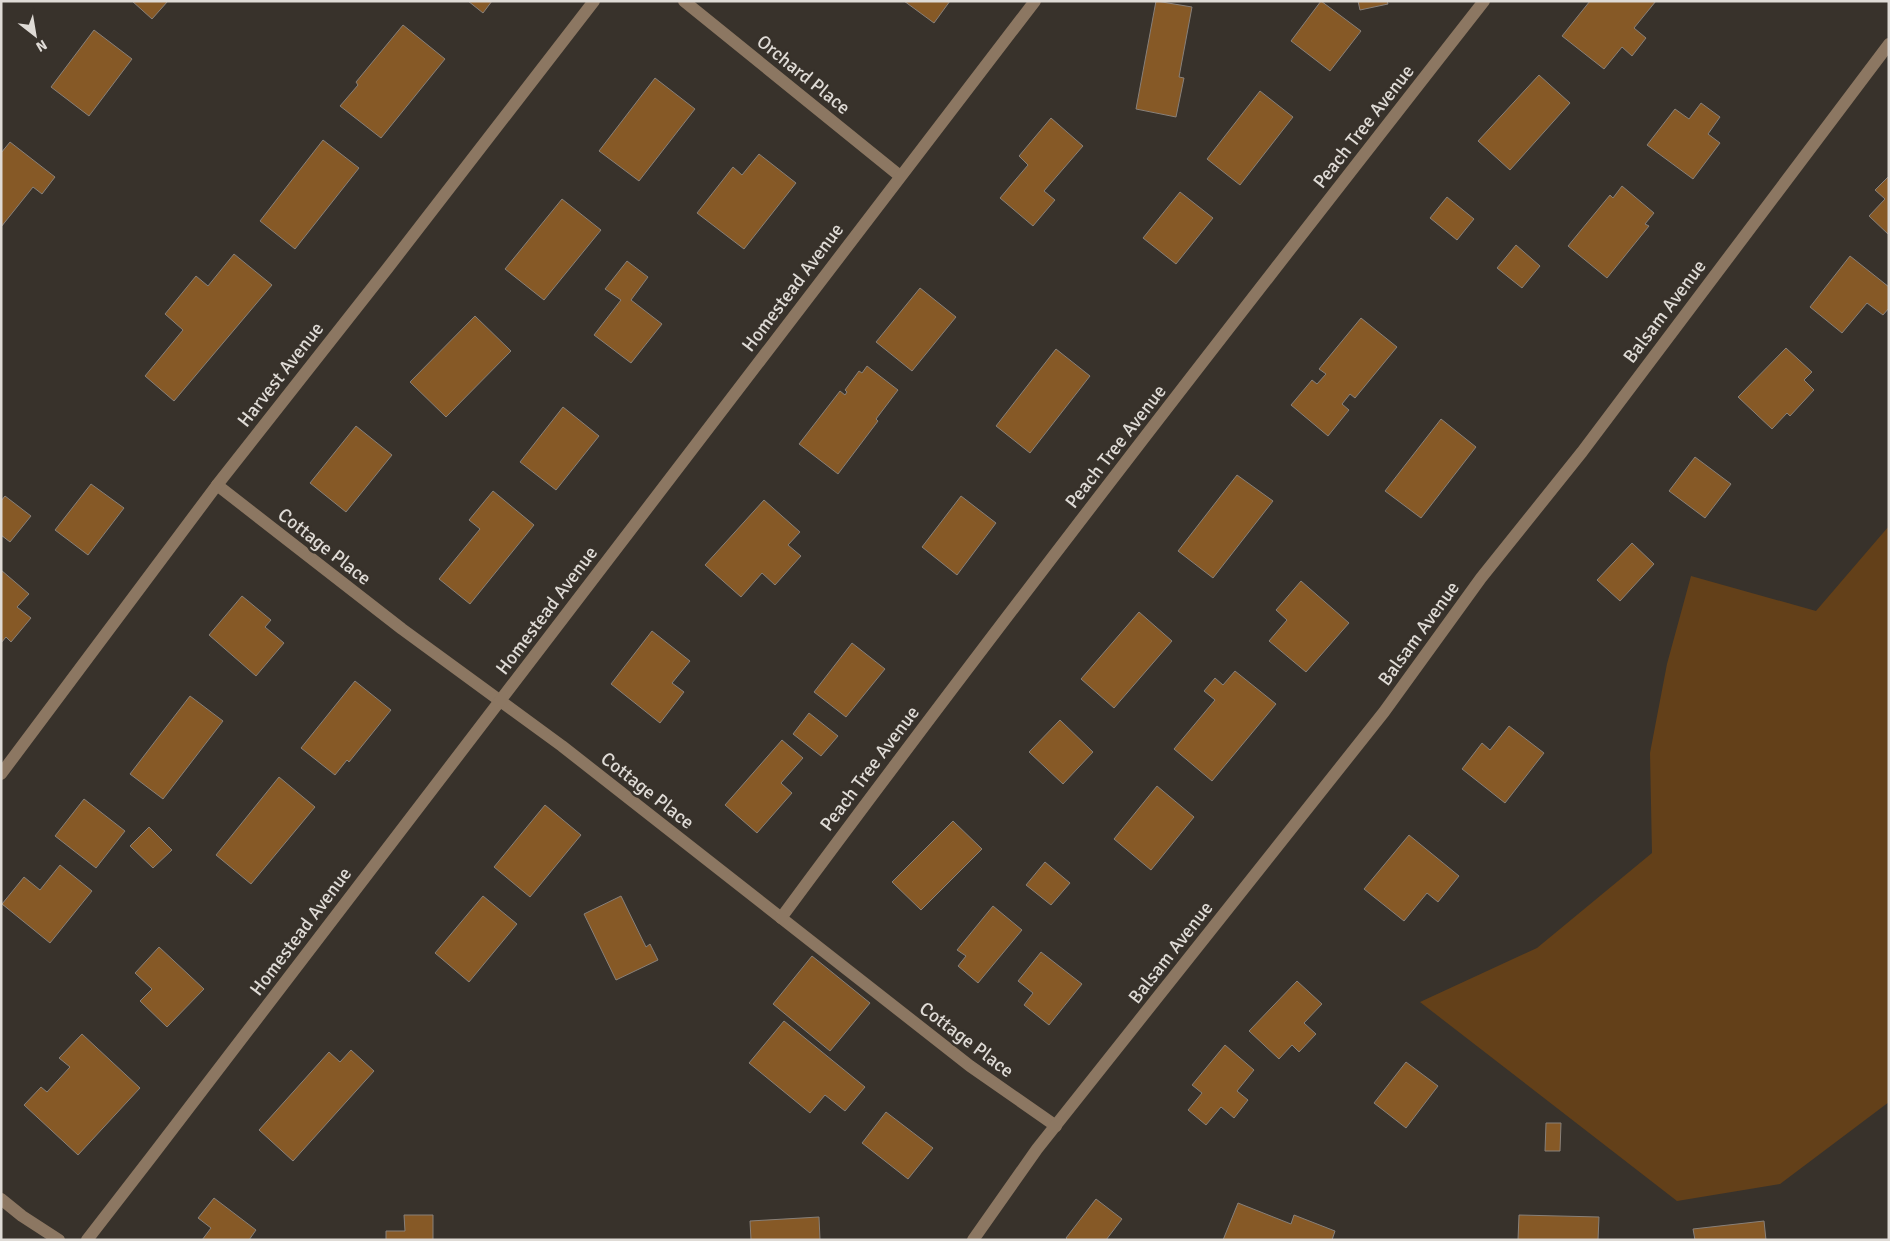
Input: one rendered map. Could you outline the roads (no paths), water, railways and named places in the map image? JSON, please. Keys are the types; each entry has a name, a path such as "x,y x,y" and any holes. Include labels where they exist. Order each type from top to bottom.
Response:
{"street":[{"name":"Harvest Avenue","path":"1,774 216,485 381,277 594,1"},
{"name":"Orchard Place","path":"684,1 900,176"},
{"name":"Homestead Avenue","path":"87,1240 1035,1"},
{"name":"Peach Tree Avenue","path":"781,918 930,717 1312,220 1484,1"},
{"name":"Balsam Avenue","path":"973,1240 1037,1149 1384,712 1482,578 1582,452 1889,44"},
{"name":"Cottage Place","path":"216,485 402,630 562,746 970,1066 1056,1126"},
{"path":"1,1199 22,1216 59,1240"}]}
